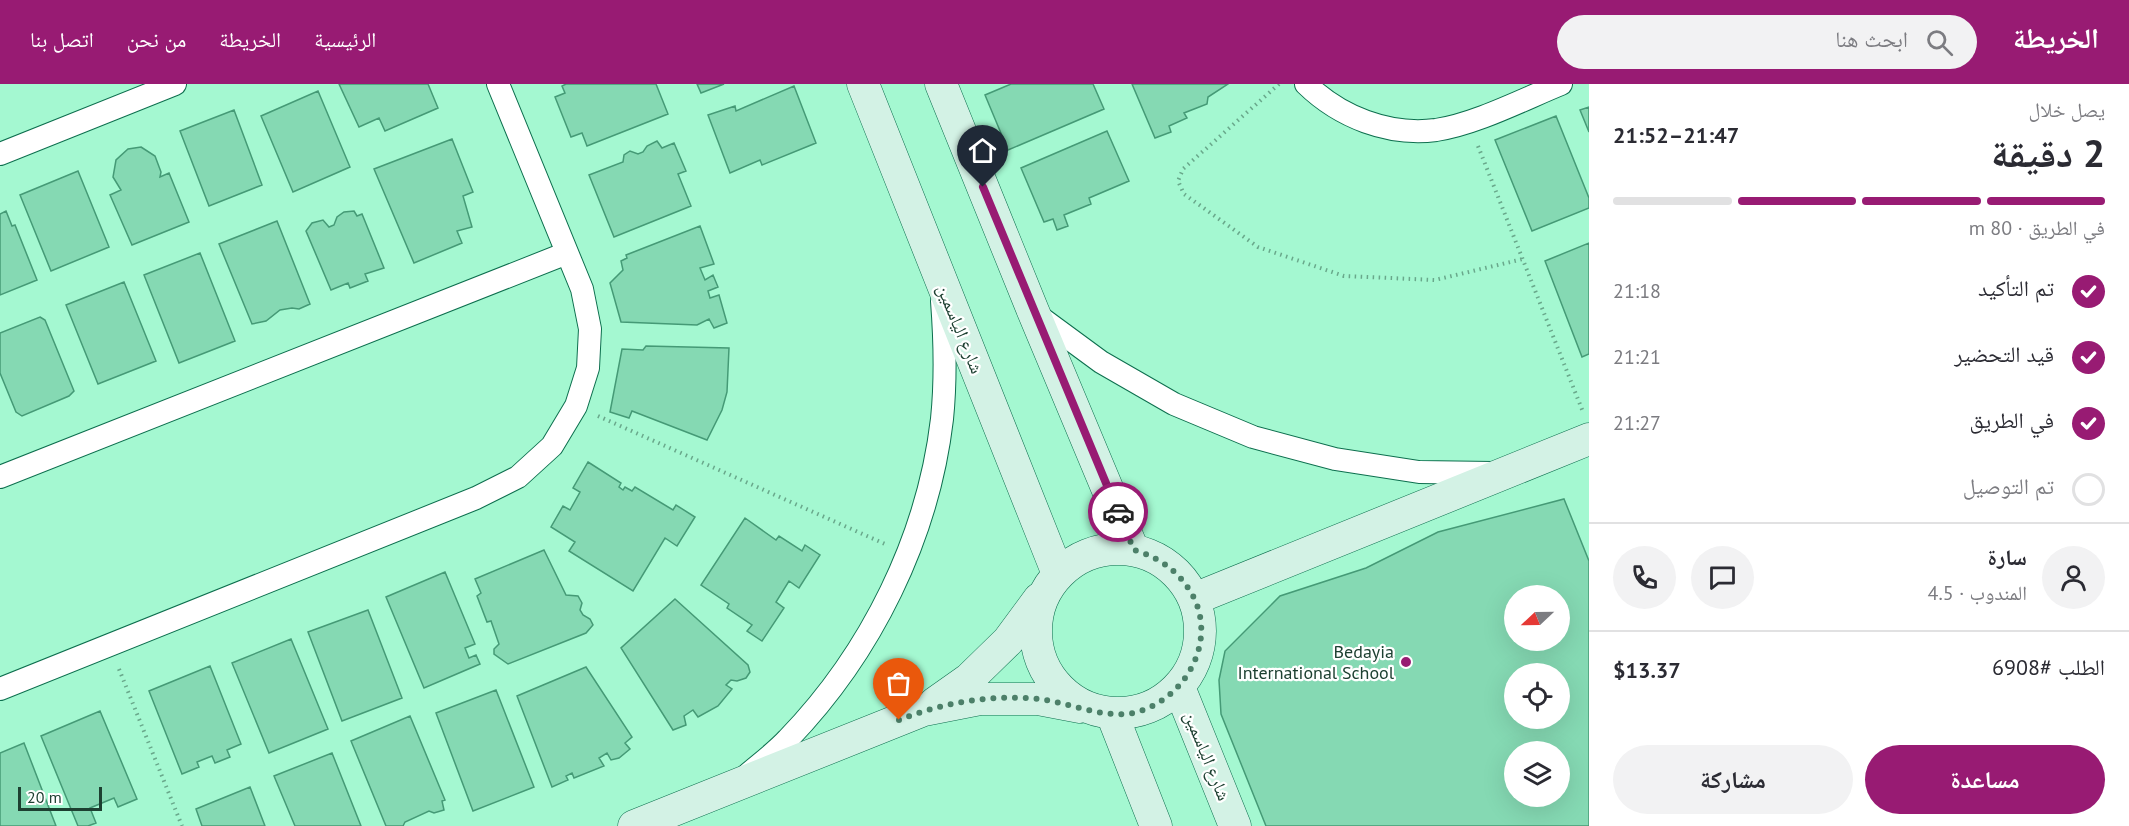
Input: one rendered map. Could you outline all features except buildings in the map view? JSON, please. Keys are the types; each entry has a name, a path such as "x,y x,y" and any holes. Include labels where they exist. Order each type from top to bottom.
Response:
{"street":[{"path":"0,154 175,84"},
{"path":"0,689 476,498 518,477 552,446 576,406 588,368 590,329 582,289 498,84"},
{"name":"شارع الياسمين","path":"862,84 941,281 1052,582"},
{"path":"941,84 1033,311 1134,550"},
{"path":"1306,84 1322,99 1357,119 1396,130 1436,130 1468,121 1562,84"},
{"path":"0,477 567,253"},
{"path":"737,784 788,739 836,683 876,620 908,554 929,488 942,420 946,351 941,281"},
{"path":"1033,311 1119,373 1174,404 1253,437 1335,459 1377,466 1419,472 1504,473"},
{"path":"1194,599 1504,473 1587,427"},
{"path":"634,826 668,820 737,784 924,710 980,699 1038,699 1101,711 1131,713 1149,708 1165,699 1179,687 1190,672 1198,654 1201,636 1194,599 1184,581 1170,567 1153,556 1134,550 1113,548 1092,552 1074,561 1052,582 1000,649 969,679 924,710"},
{"path":"1052,582 1038,612 1036,636 1040,659 1052,680 1068,697 1101,711 1156,826"},
{"name":"شارع الياسمين","path":"1179,687 1235,826"}],"path":[{"path":"1279,84 1183,169 1179,181 1184,194 1258,247 1344,276 1435,280 1522,259"},
{"path":"1468,121 1587,427"},
{"path":"576,406 908,554"},
{"path":"109,646 182,826"}],"way so far":[{"path":"899,720 924,710 980,699 1038,699 1112,714 1131,713 1149,708 1165,699 1179,687 1190,672 1198,654 1201,636 1194,599 1184,581 1170,567 1153,556 1134,550 1118,512"}],"place":[{"name":"Bedayia International School","path":"1406,662"}],"route":[{"path":"983,187 1118,512"}]}
